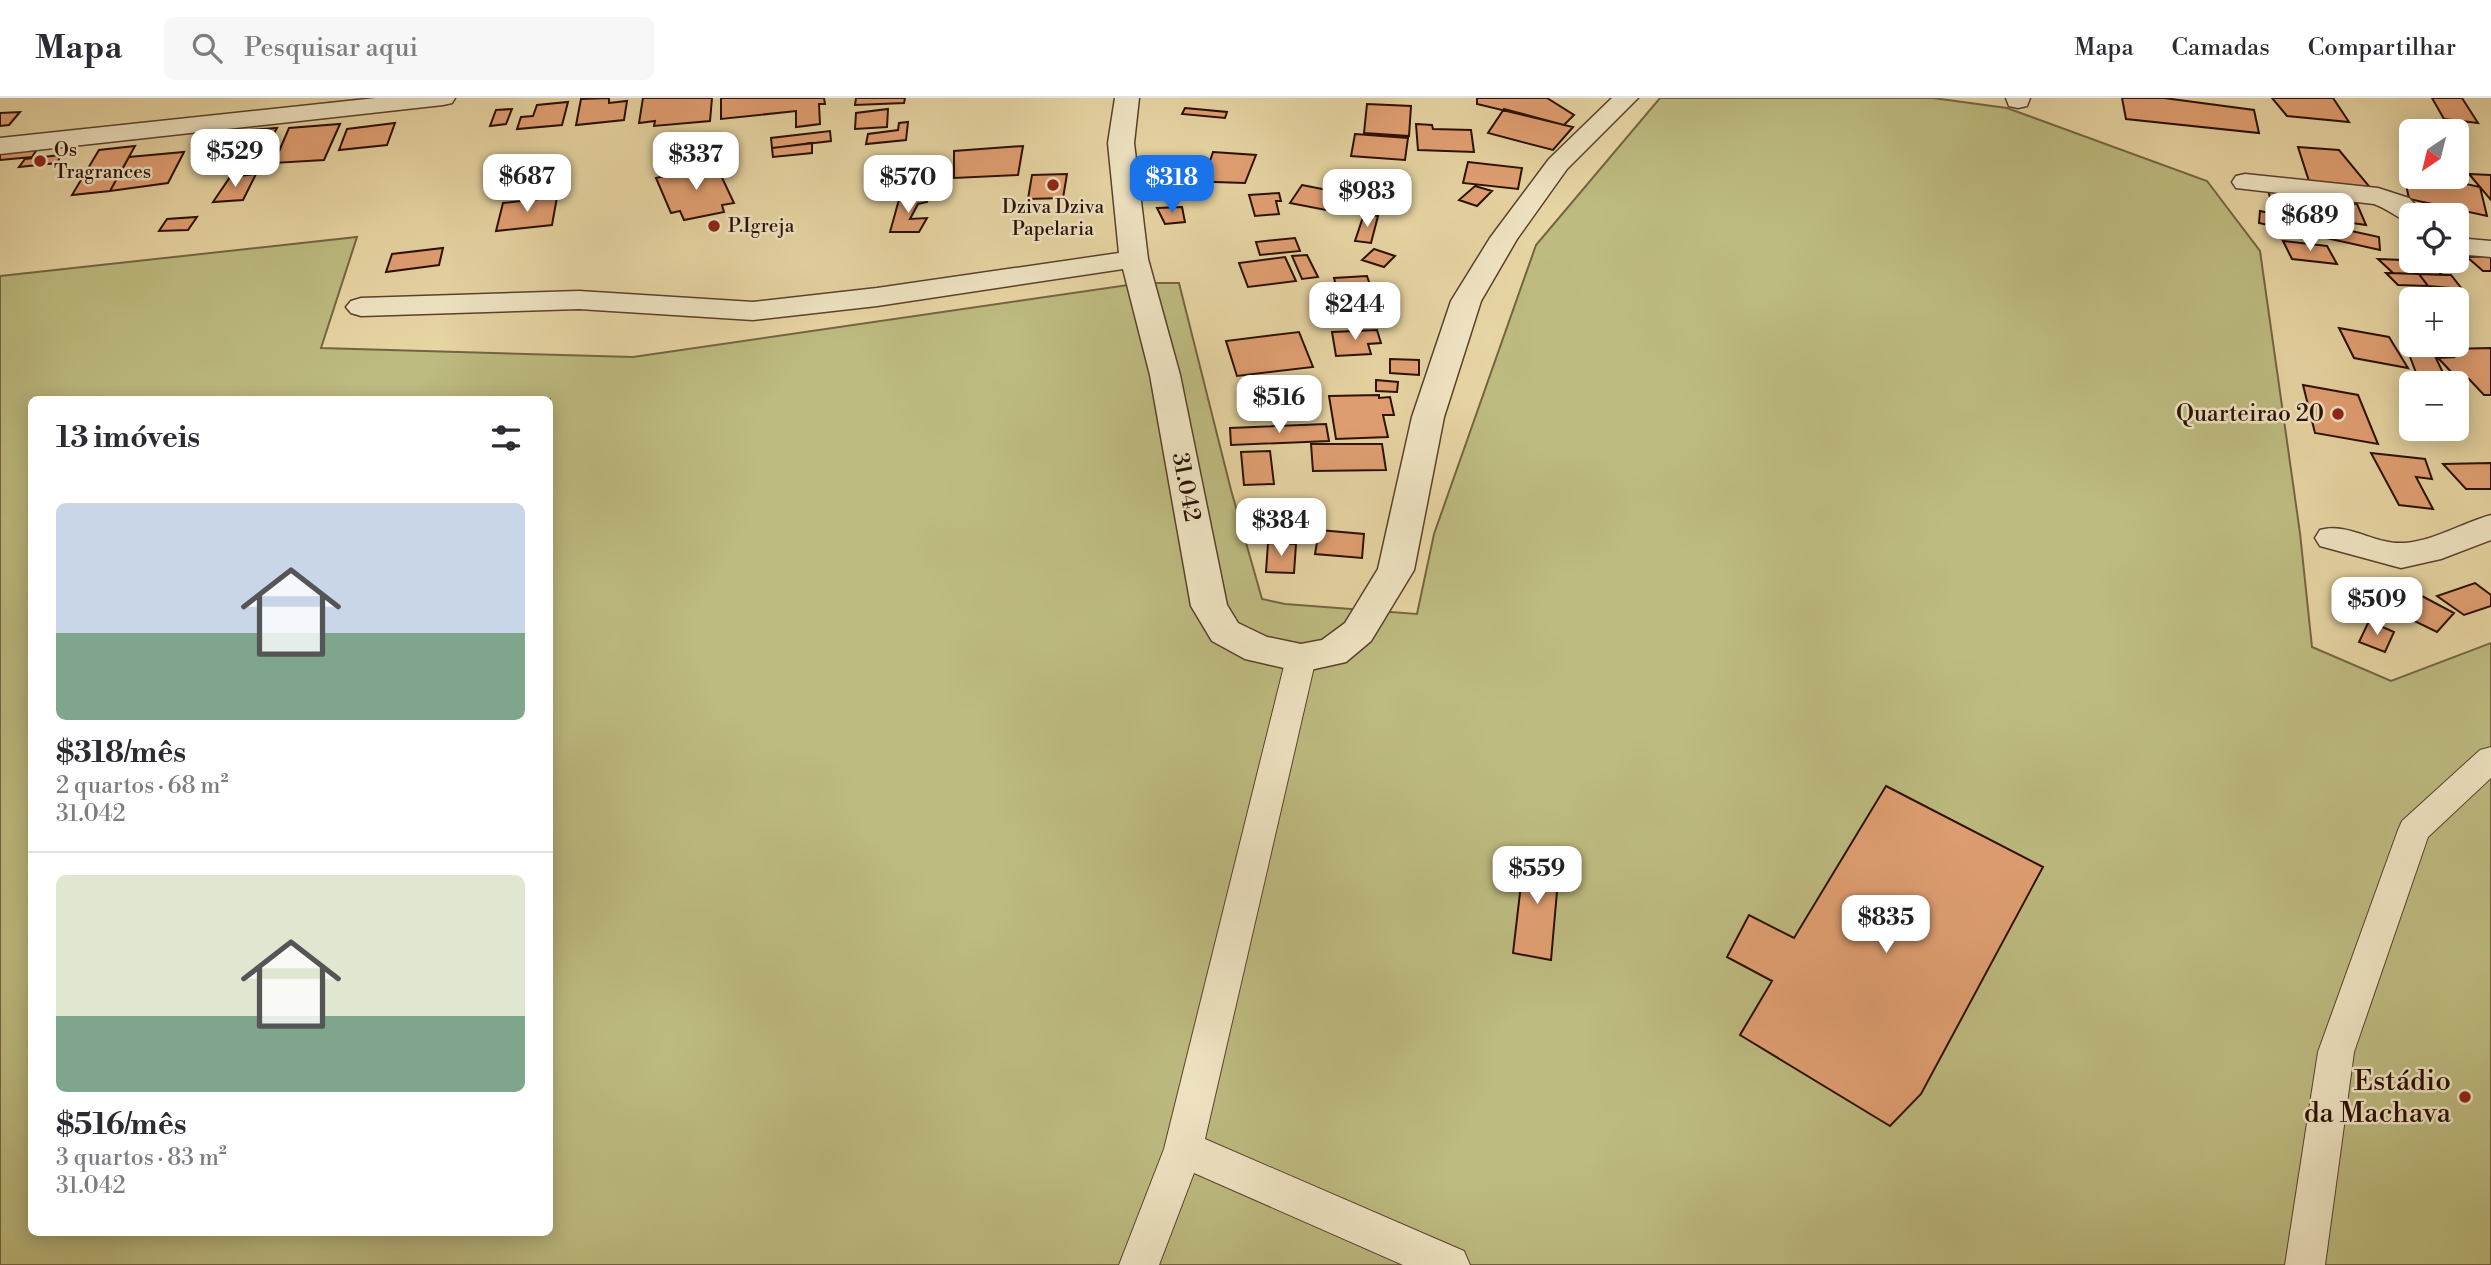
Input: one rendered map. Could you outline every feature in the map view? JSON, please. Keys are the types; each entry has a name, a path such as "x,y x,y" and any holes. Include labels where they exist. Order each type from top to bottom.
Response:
{"street":[{"path":"0,146 443,98"},
{"name":"31.042","path":"1127,98 1121,143 1134,259 1164,375 1209,606 1225,632 1258,649 1301,658"},
{"path":"1301,658 1333,652 1358,632 1396,569 1428,417 1466,301 1504,238 1558,164 1626,98"},
{"path":"2245,182 2378,196 2399,204"},
{"path":"2469,247 2491,249"},
{"path":"362,307 579,300 753,311 877,297 1134,259"},
{"path":"2332,538 2401,556 2429,551 2491,527"}],"lane":[{"path":"1139,1265 1183,1149 1301,658"},
{"path":"2305,1265 2336,1052 2414,830 2491,759"},
{"path":"1183,1149 1450,1265"}],"shaded area":[{"path":"1660,98 1933,98 2007,108 2207,181 2260,251 2300,533 2312,647 2391,681 2491,643 2491,1265 0,1265 0,276 357,237 321,348 633,357 1142,283 1179,283 1231,490 1262,599 1285,604 1417,614 1434,534 1536,245"}],"building":[{"path":"609,98 609,103 627,101 624,120 576,125 581,99"},
{"path":"643,98 712,98 710,121 654,126 655,121 639,123"},
{"path":"721,98 824,98 825,104 819,104 820,124 796,127 796,111 721,119"},
{"path":"856,98 905,98 904,103 855,105"},
{"path":"1477,98 1547,98 1574,115 1564,125 1477,104"},
{"path":"2122,98 2164,98 2254,110 2259,133 2126,119"},
{"path":"2272,98 2333,98 2349,122 2287,116"},
{"path":"2432,98 2462,98 2478,123 2469,122 2469,119 2444,119"},
{"path":"568,102 562,125 517,129 521,117 533,116 537,105"},
{"path":"1367,104 1411,106 1409,136 1364,133"},
{"path":"1185,108 1227,112 1225,118 1182,114"},
{"path":"512,109 506,124 490,126 496,110"},
{"path":"888,109 887,127 855,129 856,113"},
{"path":"1504,109 1573,127 1553,150 1488,133"},
{"path":"20,112 9,125 0,126 0,113"},
{"path":"908,122 906,140 866,144 868,134 898,130 899,123"},
{"path":"395,123 387,145 339,150 347,129"},
{"path":"340,124 324,160 274,163 289,128"},
{"path":"1416,124 1432,125 1433,129 1471,130 1474,152 1418,150"},
{"path":"277,128 256,166 201,172 224,132"},
{"path":"830,131 831,141 772,148 771,138"},
{"path":"1355,134 1408,138 1405,160 1351,156"},
{"path":"812,143 812,153 773,157 772,148"},
{"path":"39,146 32,157 0,160 0,151"},
{"path":"135,146 110,191 72,195 99,150"},
{"path":"1023,146 1018,175 954,178 954,151"},
{"path":"2298,147 2339,150 2373,191 2309,181"},
{"path":"184,152 168,183 110,191 129,157"},
{"path":"1213,152 1256,155 1245,183 1183,181 1183,162 1209,164"},
{"path":"61,155 57,163 19,167 25,159"},
{"path":"1468,162 1522,168 1518,189 1463,183"},
{"path":"716,165 734,203 722,205 724,212 684,220 680,211 671,213 656,178"},
{"path":"256,174 243,200 213,202 230,177"},
{"path":"1067,174 1063,198 1028,199 1032,175"},
{"path":"2469,174 2491,175 2491,200"},
{"path":"1302,185 1342,193 1331,211 1290,203"},
{"path":"2469,185 2480,187 2487,216 2469,212 2469,203 2427,203 2409,199 2407,189 2469,189"},
{"path":"1475,186 1492,191 1477,206 1459,200"},
{"path":"2268,191 2357,204 2366,225 2275,212"},
{"path":"1279,193 1281,201 1276,201 1279,214 1255,216 1249,195"},
{"path":"929,195 927,202 918,204 910,219 927,218 919,232 890,232 900,196"},
{"path":"557,197 552,225 496,231 503,203"},
{"path":"1182,207 1185,222 1165,224 1157,208"},
{"path":"2260,211 2379,237 2380,250 2259,223"},
{"path":"1364,214 1378,216 1371,243 1355,241"},
{"path":"197,217 188,230 159,231 167,219"},
{"path":"1295,238 1300,251 1260,255 1256,242"},
{"path":"2283,241 2327,246 2337,264 2292,259"},
{"path":"443,248 439,265 386,272 392,254"},
{"path":"1374,249 1395,256 1384,267 1362,260"},
{"path":"1307,255 1318,277 1302,279 1292,256"},
{"path":"2491,256 2491,271 2483,271 2469,257"},
{"path":"1285,257 1296,281 1248,287 1239,263"},
{"path":"2378,259 2399,260 2399,273 2442,275 2393,273"},
{"path":"2386,273 2419,274 2428,286 2398,285"},
{"path":"2419,274 2451,275 2460,287 2439,287 2428,286"},
{"path":"1367,276 1372,291 1338,293 1334,278"},
{"path":"1352,311 1382,317 1377,326 1347,320"},
{"name":"Quarteirao 20","path":"2339,328 2389,337 2408,368 2354,358"},
{"path":"1377,330 1381,343 1368,344 1371,354 1336,356 1332,332"},
{"path":"1299,332 1313,367 1237,376 1226,341"},
{"path":"2491,348 2491,395 2484,395 2469,379 2469,371 2450,371 2438,358 2469,357 2469,349"},
{"path":"2410,357 2435,357 2442,371 2415,371"},
{"path":"1390,359 1419,360 1419,375 1390,373"},
{"path":"1376,380 1398,382 1397,392 1376,391"},
{"name":"Quarteirao 20","path":"2303,385 2358,395 2378,444 2315,433"},
{"path":"1379,395 1379,398 1390,397 1394,415 1383,415 1388,437 1336,439 1329,396"},
{"path":"1326,424 1329,441 1231,445 1230,428"},
{"path":"1311,444 1382,444 1386,470 1313,471"},
{"path":"1270,451 1274,484 1244,485 1241,452"},
{"name":"Quarteirao 20","path":"2371,453 2425,459 2432,479 2416,477 2433,509 2399,505"},
{"path":"2491,463 2491,489 2466,489 2443,464"},
{"path":"1319,530 1364,534 1362,558 1315,554"},
{"path":"1268,543 1296,544 1294,573 1266,572"},
{"path":"2475,583 2491,595 2491,606 2464,615 2437,596"},
{"path":"2420,595 2454,613 2437,632 2402,615"},
{"path":"2369,621 2394,632 2385,652 2359,642"},
{"path":"1886,786 2043,867 1921,1094 1890,1126 1740,1035 1772,981 1727,957 1749,915 1794,938"},
{"path":"1525,850 1560,857 1551,960 1513,953"}],"place":[{"name":"Os Tragrances","path":"40,161"},
{"name":"Dziva Dziva Papelaria","path":"1053,185"},
{"name":"P.Igreja","path":"714,226"},
{"name":"Quarteirao 20","path":"2338,414"},
{"name":"Estádio da Machava","path":"2465,1097"}]}
